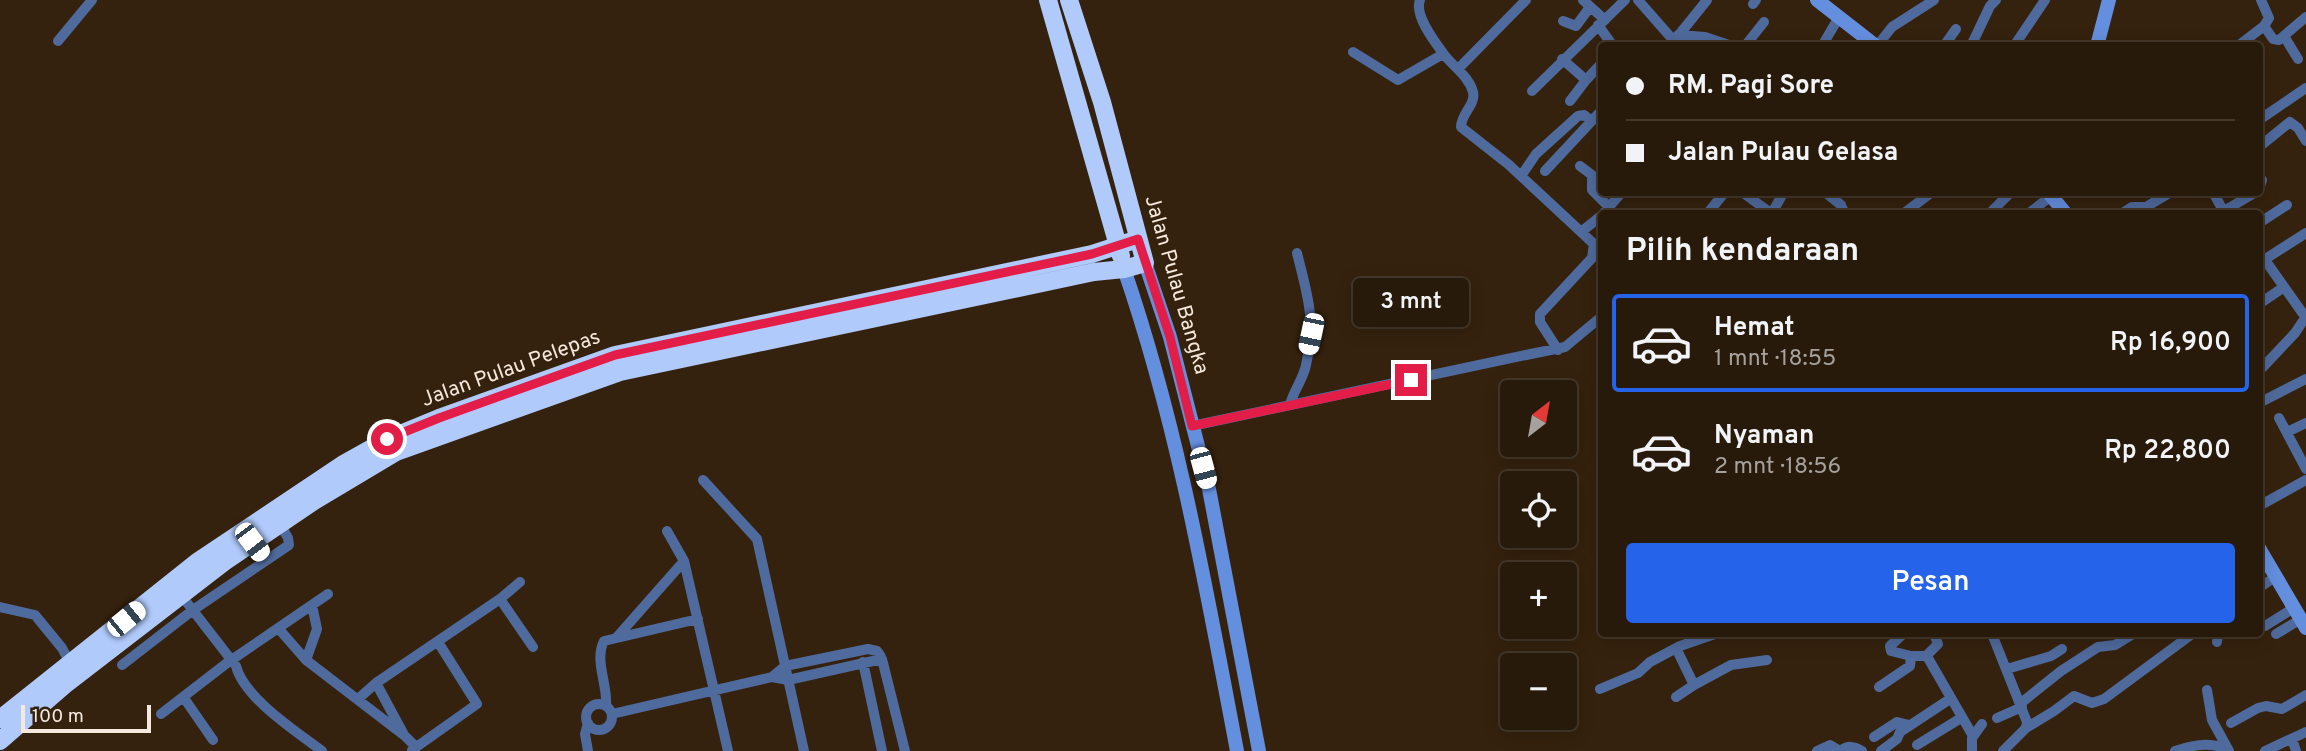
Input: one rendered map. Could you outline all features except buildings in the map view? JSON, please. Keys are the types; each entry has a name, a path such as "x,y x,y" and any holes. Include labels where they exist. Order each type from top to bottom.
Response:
{"highway":[{"name":"Jalan Pulau Bangka","path":"1048,0 1124,269"},
{"name":"Jalan Pulau Bangka","path":"1069,0 1102,102 1145,263"},
{"name":"Jalan Pulau Pelepas","path":"0,741 67,683 259,538 310,495 387,439 615,355 1092,254 1138,239"},
{"name":"Jalan Pulau Pelepas","path":"0,719 197,562 310,495 396,452 620,372 1145,263"}],"main road":[{"path":"1818,0 1869,42"},
{"path":"2099,42 2109,0"},
{"path":"2052,196 2063,210"},
{"name":"Jalan Pulau Bangka","path":"1145,263 1170,337 1209,489 1259,751"},
{"name":"Jalan Pulau Bangka","path":"1124,269 1149,342 1169,416 1198,544 1237,751"},
{"path":"2263,558 2300,618"}],"street":[{"path":"58,41 92,0"},
{"path":"1420,0 1418,10 1443,54 1458,69 1474,96 1462,116 1461,127 1521,176 1594,244 1591,258 1540,314 1539,322 1558,350"},
{"path":"1458,69 1526,0"},
{"path":"1532,91 1625,0"},
{"path":"1638,0 1674,40"},
{"path":"1674,40 1707,0"},
{"path":"1876,42 1892,27 1934,0"},
{"path":"1973,42 1990,6 1996,0"},
{"path":"2017,42 2045,0"},
{"path":"2243,42 2264,26 2269,18 2261,0"},
{"path":"1563,21 1576,26 1587,3 1602,23 1610,42"},
{"path":"1824,42 1839,17"},
{"path":"2264,26 2273,39 2279,40 2306,17"},
{"path":"1748,42 1763,22"},
{"path":"1947,42 1956,29"},
{"path":"2284,36 2298,59"},
{"path":"1674,40 1705,37 1720,42"},
{"path":"1353,52 1398,80 1443,54"},
{"path":"1562,59 1586,80"},
{"path":"1570,101 1598,67"},
{"path":"2263,118 2306,88"},
{"path":"1545,171 1598,114"},
{"path":"1521,176 1536,154 1578,116 1584,115 1592,121"},
{"path":"2263,120 2275,134"},
{"path":"2263,144 2290,122 2298,128 2306,141"},
{"path":"1580,166 1591,175 1592,190 1604,210"},
{"path":"1607,210 1619,196"},
{"path":"1710,210 1722,196"},
{"path":"1748,196 1768,210"},
{"path":"1832,196 1843,210"},
{"path":"1908,210 1927,196"},
{"path":"1992,210 2006,196"},
{"path":"2032,210 2048,196"},
{"path":"2127,210 2132,207 2147,207 2165,196"},
{"path":"2227,210 2250,196"},
{"path":"1774,210 1781,197"},
{"path":"2263,220 2287,205"},
{"path":"1581,232 1598,218"},
{"path":"2263,261 2306,233"},
{"path":"1290,405 1306,366 1312,321 1311,306 1297,253"},
{"path":"2263,263 2306,318 2263,367"},
{"path":"2263,301 2284,288"},
{"path":"1192,426 1558,350 1577,339 1598,320"},
{"path":"2263,401 2306,379"},
{"path":"2279,418 2306,469"},
{"path":"2287,432 2306,423"},
{"path":"703,480 757,539 804,751"},
{"path":"2263,504 2306,480"},
{"path":"667,531 684,561 729,751"},
{"path":"259,538 277,553"},
{"path":"122,665 290,542 259,538"},
{"path":"259,538 267,561"},
{"path":"252,570 259,538"},
{"path":"617,637 684,561"},
{"path":"224,562 237,579"},
{"path":"2263,585 2276,577"},
{"path":"358,699 376,683 500,599 520,582"},
{"path":"162,714 229,662 328,594"},
{"path":"179,597 272,714 322,751"},
{"path":"500,599 533,647"},
{"path":"306,660 317,629 312,605"},
{"path":"0,607 35,615 62,648 70,663"},
{"path":"2265,626 2300,618"},
{"path":"2276,634 2300,618"},
{"path":"588,723 594,729 603,729 609,725 600,654 604,641 698,619"},
{"path":"278,628 306,660 405,736"},
{"path":"1600,689 1638,673 1650,662 1676,648 1707,637"},
{"path":"1899,637 1892,642 1890,649 1895,653 1910,656 1926,656 1938,644 1935,637"},
{"path":"1996,637 2027,722 2026,728"},
{"path":"1997,718 2021,705 2061,671 2098,647 2115,645 2128,637"},
{"path":"2003,751 2026,728 2074,696 2097,703 2188,637"},
{"path":"376,683 413,749 477,704 438,642"},
{"path":"1676,648 1694,685"},
{"path":"772,677 785,666 868,649 877,651 882,659 905,751"},
{"path":"2007,669 2051,656 2062,649"},
{"path":"1879,687 1910,666 1910,656"},
{"path":"1926,656 1973,736"},
{"path":"588,751 586,715 590,707 598,704 609,710 772,677 788,680 882,659"},
{"path":"1676,696 1731,665 1767,660"},
{"path":"863,662 882,751"},
{"path":"2207,690 2211,720 2229,751"},
{"path":"2231,723 2258,708 2266,706 2282,709 2306,695"},
{"path":"184,698 213,740"},
{"path":"1881,751 1909,725 1950,699"},
{"path":"1917,745 1961,718"},
{"path":"1874,737 1897,722 1909,725"},
{"path":"1972,751 1973,736 1982,724"},
{"path":"2265,751 2306,732"},
{"path":"2292,739 2296,751"},
{"path":"2175,751 2202,744 2229,751"},
{"path":"1817,751 1830,745 1840,751 1847,746 1862,751"}],"route":[{"path":"387,439 615,355 1092,254 1138,239 1170,337 1192,426 1411,380"}]}
